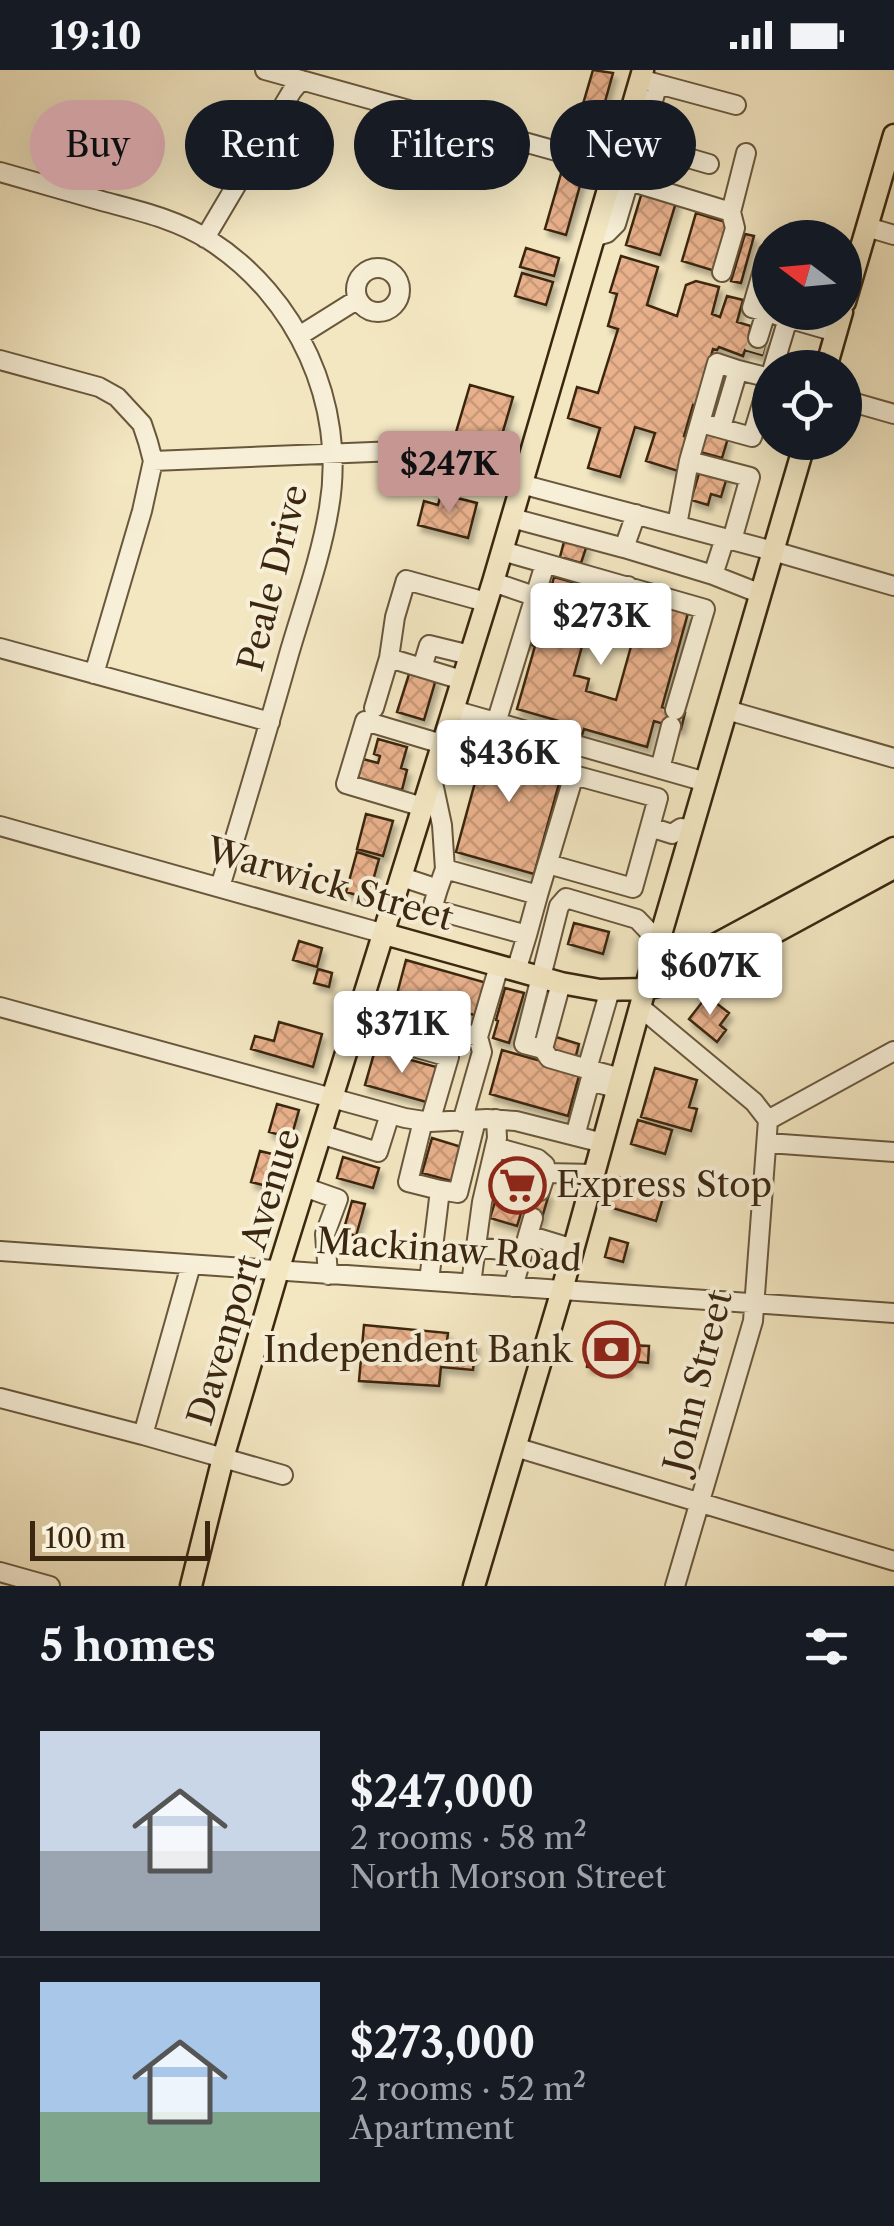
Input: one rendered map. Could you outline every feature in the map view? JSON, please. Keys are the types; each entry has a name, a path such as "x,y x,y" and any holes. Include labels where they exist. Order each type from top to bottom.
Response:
{"main road":[{"path":"862,244 894,135"},
{"name":"Davenport Avenue","path":"191,1586 223,1458 278,1271 470,656 594,236 615,190"},
{"path":"474,1586 574,1249 659,942 686,829 706,782 800,460"},
{"path":"643,998 680,963 894,848"},
{"name":"Warwick Street","path":"384,934 551,980 643,998 692,978 894,868"}],"street":[{"path":"265,70 550,153"},
{"path":"647,78 736,105"},
{"path":"205,238 301,80"},
{"path":"722,272 735,228 730,212 746,153"},
{"path":"696,160 709,164"},
{"name":"Peale Drive","path":"0,172 161,217 205,238 251,273 286,315 325,397 333,452 329,508 220,887"},
{"path":"667,190 730,212"},
{"path":"867,227 894,234"},
{"path":"299,336 358,299"},
{"path":"721,428 761,330"},
{"path":"0,360 99,388 117,397 142,424 153,461 94,674"},
{"path":"677,525 689,460 717,363 752,373"},
{"path":"862,405 894,414"},
{"path":"700,422 752,437"},
{"path":"153,461 397,451 894,586"},
{"path":"689,460 750,477 713,574"},
{"path":"543,526 553,492"},
{"path":"624,548 636,514"},
{"path":"512,518 713,574 761,594"},
{"path":"502,550 706,609 660,769"},
{"path":"496,723 544,564"},
{"path":"374,708 406,580 534,596"},
{"path":"618,621 628,586"},
{"path":"422,668 429,644 470,656"},
{"path":"0,648 270,722"},
{"path":"389,658 462,680"},
{"path":"453,710 706,782"},
{"path":"727,710 894,758"},
{"path":"423,807 346,784 365,721 442,744"},
{"path":"353,1030 449,1057 408,1182 458,1192 482,1052 478,1037 526,935 574,775 658,798 632,888 548,864"},
{"path":"432,777 442,824 445,869 432,909 526,935"},
{"path":"652,819 676,818 686,829"},
{"name":"Warwick Street","path":"0,826 384,934"},
{"path":"445,869 538,894"},
{"path":"402,878 438,888"},
{"path":"619,1084 549,1058 544,1049 559,906 566,898 637,919 659,942"},
{"path":"587,1069 610,990"},
{"path":"643,998 754,1102 768,1120 894,1052"},
{"path":"362,1002 478,1037"},
{"path":"0,1007 390,1114 427,1121 516,1120 602,1143"},
{"path":"575,1136 590,1081 619,1084"},
{"path":"320,1134 378,1152 390,1114"},
{"path":"471,1284 482,1202 497,1138 496,1120"},
{"name":"John Street","path":"676,1586 753,1321 768,1120"},
{"path":"768,1143 894,1152"},
{"path":"495,1147 538,1159 545,1165 543,1182 594,1174"},
{"path":"304,1187 338,1199 326,1234 328,1274"},
{"path":"429,1281 440,1190"},
{"path":"513,1287 530,1226 574,1249"},
{"path":"476,1247 522,1256"},
{"name":"Mackinaw Road","path":"0,1251 894,1314"},
{"path":"142,1435 192,1266"},
{"path":"0,1398 282,1476"},
{"path":"515,1446 894,1561"},
{"path":"0,1572 50,1586"}],"building":[{"path":"593,70 613,73 605,100 584,100"},
{"path":"556,190 579,190 566,235 545,229"},
{"path":"643,190 677,199 660,255 626,245"},
{"path":"696,213 729,223 715,271 682,261"},
{"path":"745,234 752,236 741,283 731,281"},
{"path":"526,248 559,258 554,276 520,267"},
{"path":"621,256 658,267 647,305 677,316 686,285 696,281 719,287 712,314 720,317 727,296 743,300 737,322 751,326 749,334 766,340 763,350 745,350 743,356 719,347 713,349 684,436 688,438 678,471 646,461 655,433 635,427 620,477 588,468 600,428 568,418 577,387 598,393 618,329 608,326 617,294 610,292"},
{"path":"522,273 553,282 546,305 515,296"},
{"path":"470,385 513,397 497,452 454,439"},
{"path":"706,431 728,438 722,458 700,452"},
{"path":"701,467 728,474 721,497 711,494 708,505 691,500"},
{"path":"441,494 477,503 468,538 418,525 424,501 438,505"},
{"path":"565,538 587,545 581,563 560,557"},
{"path":"554,577 598,589 574,675 589,679 586,691 616,700 644,600 688,613 662,707 685,713 681,729 654,721 647,747 584,729 582,735 571,732 573,725 517,709 535,646 523,642 530,618 542,621"},
{"path":"410,671 436,679 424,720 397,712"},
{"path":"474,737 565,762 534,874 456,852 477,775 464,771"},
{"path":"378,739 407,747 401,768 407,770 402,790 358,778 363,759 378,763 380,756 374,754"},
{"path":"366,814 393,821 383,856 357,849"},
{"path":"357,852 379,859 368,898 346,892"},
{"path":"574,923 609,932 603,954 568,944"},
{"path":"299,941 322,948 317,967 293,960"},
{"path":"406,960 487,983 478,1016 397,994"},
{"path":"318,969 332,973 329,987 314,983"},
{"path":"505,988 524,993 509,1043 493,1038"},
{"path":"707,996 729,1013 720,1025 726,1030 717,1042 689,1019"},
{"path":"279,1022 322,1034 313,1067 251,1049 255,1036 274,1041"},
{"path":"556,1037 579,1044 575,1059 551,1053"},
{"path":"375,1050 440,1068 430,1103 365,1085"},
{"path":"502,1050 580,1072 568,1116 490,1094"},
{"path":"655,1068 697,1080 689,1107 697,1109 691,1131 641,1117"},
{"path":"277,1104 299,1110 291,1138 269,1132"},
{"path":"638,1120 672,1130 665,1154 631,1144"},
{"path":"432,1138 465,1148 455,1182 422,1173"},
{"path":"260,1151 280,1156 271,1187 251,1182"},
{"path":"343,1157 379,1168 373,1188 337,1178"},
{"path":"512,1165 530,1170 521,1201 503,1196"},
{"path":"618,1177 665,1191 656,1221 609,1207"},
{"path":"533,1189 549,1194 541,1221 525,1216"},
{"path":"352,1201 365,1204 356,1236 343,1232"},
{"path":"495,1202 522,1210 517,1226 490,1218"},
{"path":"610,1238 628,1243 623,1262 605,1257"},
{"path":"364,1325 448,1333 447,1341 476,1343 473,1370 441,1367 439,1386 359,1381"},
{"path":"590,1333 630,1335 629,1345 649,1346 648,1363 628,1361 628,1371 587,1367"}],"tunnel":[{"path":"755,350 758,338"}],"place":[{"name":"Express Stop","path":"517,1185"},
{"name":"Independent Bank","path":"611,1350"}]}
